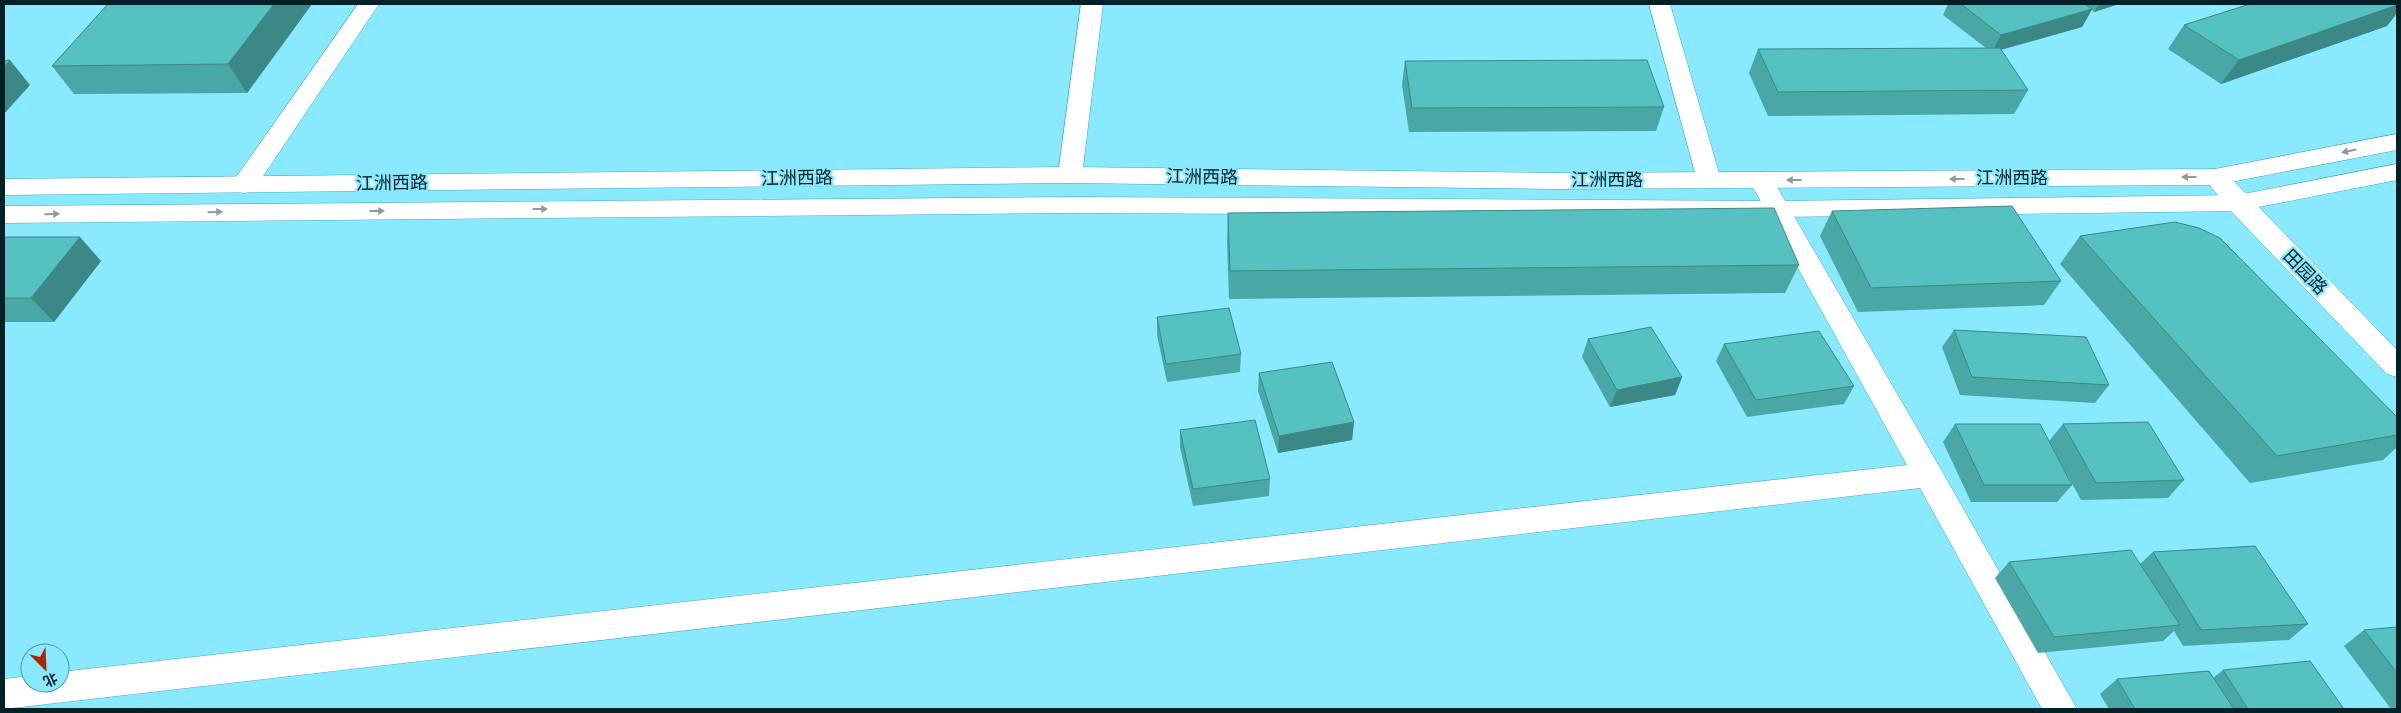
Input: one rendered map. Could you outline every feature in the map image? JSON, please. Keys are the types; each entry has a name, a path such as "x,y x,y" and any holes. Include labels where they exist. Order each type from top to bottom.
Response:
{"main road":[{"path":"244,185 368,4"},
{"path":"1070,175 1092,4"},
{"path":"1659,4 1709,180"},
{"name":"江洲西路","path":"4,187 1070,175 1557,181 2215,176 2397,142"},
{"name":"江洲西路","path":"4,215 1074,205 1777,209 2238,203 2397,172"},
{"name":"田园路","path":"2215,176 2238,203 2397,367"},
{"path":"1761,180 2060,709"},
{"path":"4,694 1929,475"}],"building":[{"path":"108,4 274,4 228,64 52,66"},
{"path":"1961,4 2085,4 2092,9 2001,35"},
{"path":"2250,4 2397,5 2239,60 2184,25"},
{"path":"2000,48 2028,90 1778,92 1758,49"},
{"path":"10,60 4,67 4,61"},
{"path":"1647,60 1664,107 1412,108 1405,61"},
{"path":"2012,206 2061,281 1871,288 1832,211"},
{"path":"1774,208 1799,265 1230,271 1228,213"},
{"path":"2175,222 2199,228 2220,238 2397,417 2397,435 2277,456 2080,236"},
{"path":"4,237 80,237 31,298 4,298"},
{"path":"1229,308 1241,354 1166,364 1157,317"},
{"path":"1651,327 1682,377 1617,390 1588,339"},
{"path":"1954,330 2086,337 2109,385 1972,377"},
{"path":"1819,331 1854,386 1756,400 1724,344"},
{"path":"1332,362 1354,422 1279,436 1259,373"},
{"path":"1255,420 1270,479 1193,489 1180,430"},
{"path":"2148,422 2184,480 2096,483 2063,424"},
{"path":"1955,424 2040,424 2072,485 1984,485"},
{"path":"2255,546 2308,624 2201,630 2153,552"},
{"path":"2131,550 2180,625 2054,637 2009,562"},
{"path":"2397,627 2397,673 2364,630"},
{"path":"2310,661 2344,709 2248,709 2223,670"},
{"path":"2209,671 2234,709 2135,709 2117,679"}]}
